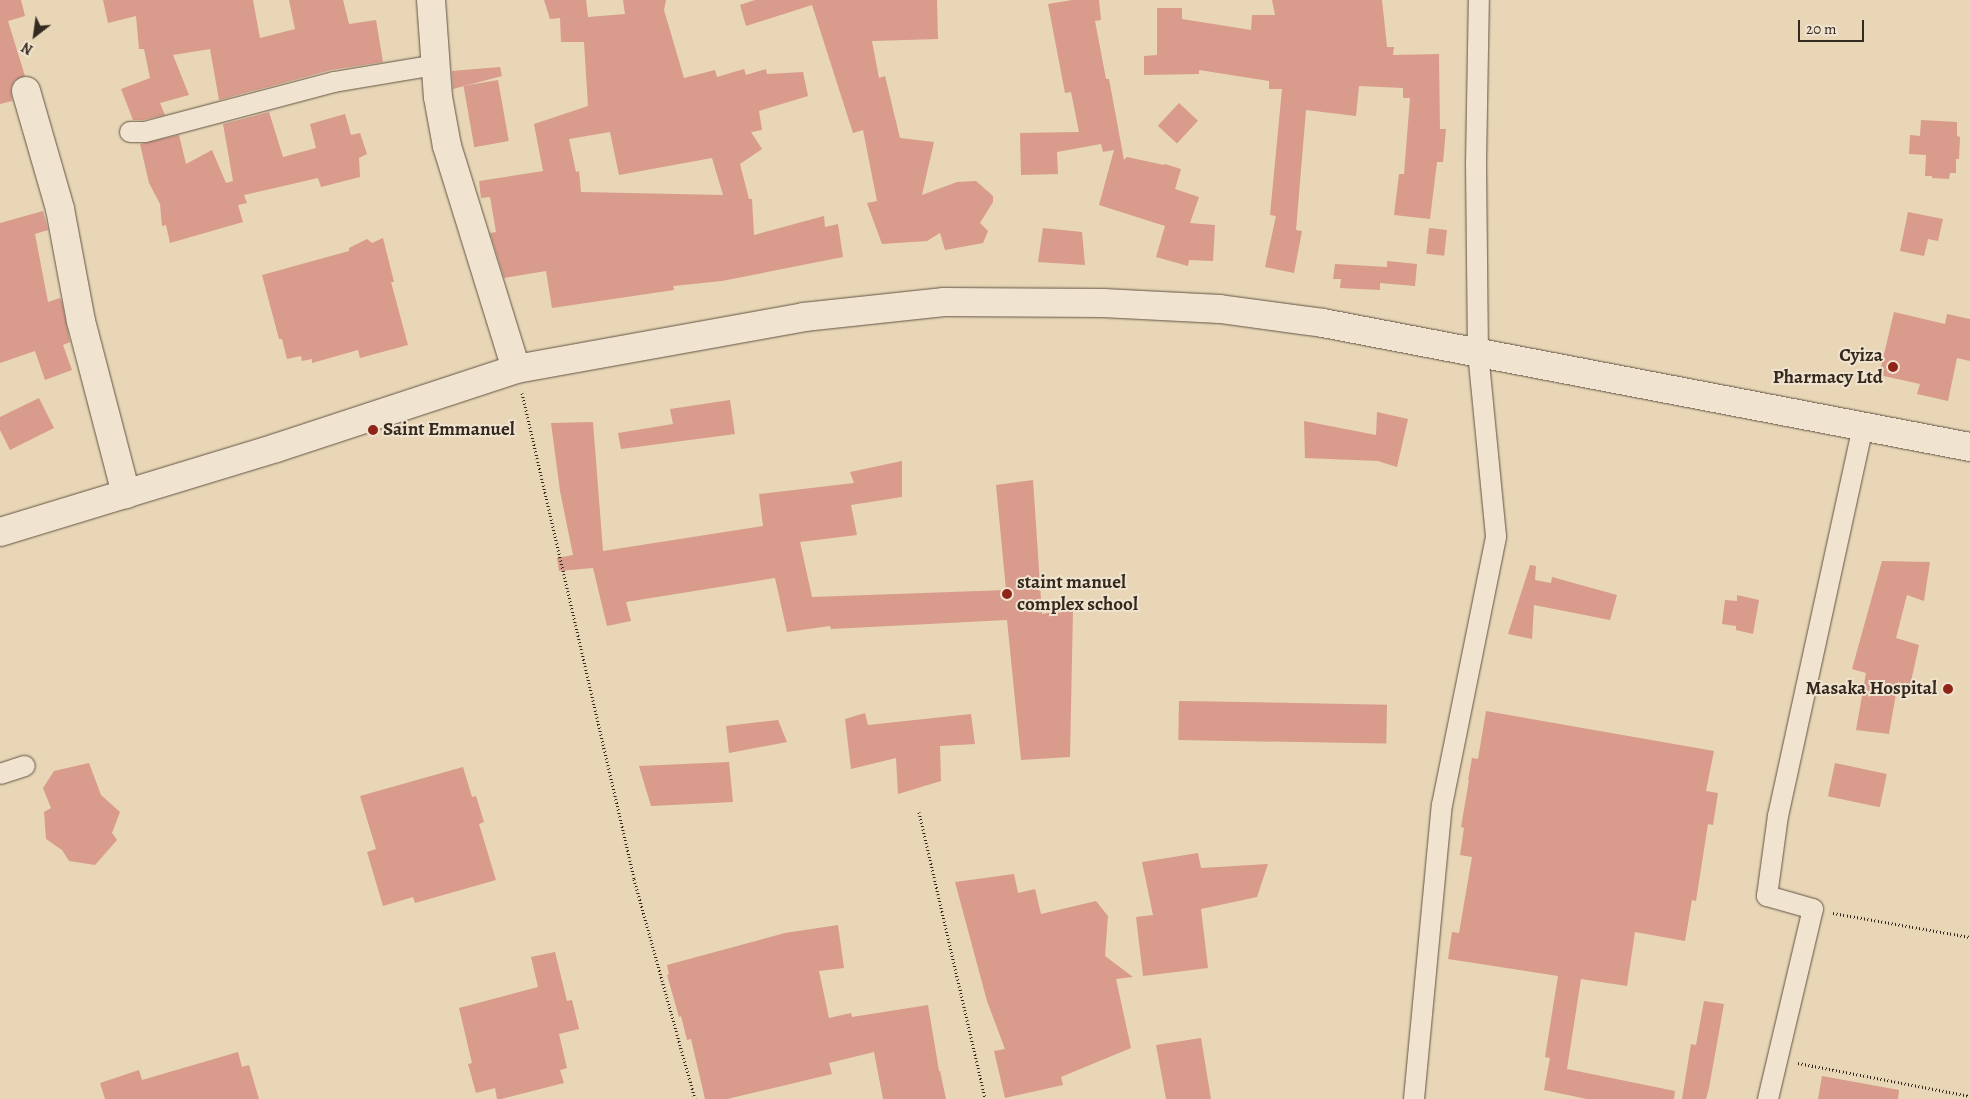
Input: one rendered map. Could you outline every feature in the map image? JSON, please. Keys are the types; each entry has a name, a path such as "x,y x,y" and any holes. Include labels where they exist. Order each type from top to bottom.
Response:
{"street":[{"path":"431,0 438,97 448,146 516,369"},
{"path":"1414,1099 1442,805 1496,536 1478,354 1476,164 1478,0"},
{"path":"130,132 145,132 334,82 436,64"},
{"path":"26,91 60,208 81,320 126,494"},
{"path":"0,532 126,494 516,369 804,317 944,302 1103,303 1220,309 1323,323 1478,354 1970,446"},
{"path":"1768,1099 1813,909 1767,896 1778,816 1863,426"},
{"path":"0,774 25,766"}],"path":[{"path":"516,369 634,879 695,1099"},
{"path":"918,812 985,1099"},
{"path":"1813,909 1970,937"},
{"path":"1777,1060 1970,1096"}],"building":[{"path":"0,0 21,0 25,16 8,21 25,76 15,80 11,87 12,101 0,104"},
{"path":"103,0 253,0 260,38 295,29 289,0 343,0 349,24 376,20 383,62 331,70 219,100 210,49 173,55 189,95 160,103 165,115 143,120 133,120 121,89 150,78 144,49 139,49 136,16 108,23"},
{"path":"544,0 586,0 588,17 625,14 623,0 666,0 664,10 684,78 715,70 717,77 744,69 746,75 766,69 767,74 803,72 808,96 759,111 762,130 751,132 762,149 740,164 749,199 752,199 754,235 824,216 825,227 838,224 843,257 722,281 673,286 674,290 552,308 546,271 504,278 490,233 496,232 490,197 481,198 479,181 543,171 534,124 588,106 584,42 561,42 560,18 550,19","holes":["610,132 619,175 712,158 723,195 581,192 579,171 576,172 569,139"]},
{"path":"755,0 937,0 938,39 872,41 879,78 885,76 900,138 934,142 922,195 957,182 976,181 993,196 993,202 980,223 988,231 983,243 945,250 940,233 927,241 882,244 867,203 877,201 863,130 853,133 812,5 746,26 740,5"},
{"path":"1072,0 1099,0 1101,20 1095,21 1106,79 1109,79 1124,160 1127,157 1181,169 1175,189 1199,197 1190,223 1215,225 1213,261 1189,260 1188,266 1156,257 1165,226 1099,205 1114,150 1103,152 1101,144 1057,152 1058,174 1021,175 1020,133 1079,132 1071,92 1065,93 1048,4"},
{"path":"1272,0 1382,0 1387,47 1394,47 1393,55 1439,54 1440,129 1446,129 1443,162 1437,162 1430,219 1394,215 1399,174 1404,174 1410,98 1403,98 1403,88 1359,86 1356,116 1306,110 1296,230 1302,231 1294,273 1265,267 1276,216 1270,215 1282,89 1269,89 1269,81 1199,70 1199,74 1144,75 1144,56 1157,55 1157,8 1182,8 1182,19 1251,30 1252,15 1275,15"},
{"path":"500,67 502,76 453,89 452,71"},
{"path":"498,80 509,141 474,147 464,86"},
{"path":"1179,103 1198,121 1177,143 1158,126"},
{"path":"269,112 283,157 316,148 310,124 345,114 351,135 360,133 367,154 359,158 360,177 321,187 318,178 244,195 247,203 238,205 243,222 170,243 166,225 162,226 160,204 149,183 140,144 179,135 186,164 212,150 226,183 233,181 223,124"},
{"path":"1921,120 1957,122 1957,136 1960,137 1959,159 1956,159 1956,173 1950,173 1949,179 1925,176 1926,155 1909,154 1910,135 1920,136"},
{"path":"43,211 48,230 35,234 48,302 60,298 62,302 70,342 63,345 72,370 45,380 35,351 0,363 0,223"},
{"path":"1908,212 1943,219 1938,241 1928,239 1924,256 1900,251"},
{"path":"1043,228 1082,232 1085,265 1038,262"},
{"path":"1429,228 1447,230 1444,256 1426,254"},
{"path":"383,238 394,282 391,282 408,345 360,358 358,350 312,363 312,359 302,361 301,356 287,359 282,339 279,339 262,275 349,251 349,248 367,239 372,243"},
{"path":"1387,261 1417,264 1415,286 1380,283 1380,290 1340,288 1341,279 1333,279 1335,264 1387,267"},
{"path":"1894,312 1945,324 1947,314 1970,319 1970,361 1957,358 1948,401 1917,394 1920,384 1879,375"},
{"path":"39,398 54,428 10,450 0,430 0,417"},
{"path":"730,400 735,434 621,449 618,433 673,424 670,409"},
{"path":"1377,412 1408,419 1397,467 1378,461 1305,458 1304,421 1376,435"},
{"path":"593,422 603,551 763,526 759,494 854,483 850,472 902,461 902,497 851,505 857,535 800,542 812,597 1006,590 996,485 1033,480 1042,614 1073,609 1070,757 1021,760 1007,620 831,629 830,626 787,632 775,578 626,602 631,621 607,626 593,568 559,571 557,558 573,555 560,491 551,423"},
{"path":"1882,561 1930,562 1924,601 1907,595 1896,638 1919,645 1910,686 1898,682 1889,734 1856,730 1866,673 1852,669"},
{"path":"1530,565 1536,566 1535,580 1551,583 1552,577 1617,595 1610,620 1534,605 1532,639 1508,634"},
{"path":"1737,595 1759,600 1753,634 1736,630 1736,626 1722,624 1725,600 1737,601"},
{"path":"1179,701 1387,705 1386,744 1178,740"},
{"path":"1486,711 1714,751 1706,791 1718,793 1713,825 1708,824 1696,901 1692,900 1685,941 1635,932 1627,986 1581,979 1567,1069 1675,1091 1674,1099 1587,1099 1544,1090 1550,1058 1545,1057 1558,976 1448,959 1452,932 1459,933 1472,857 1460,855 1464,828 1461,827 1472,758 1478,759"},
{"path":"865,713 868,725 971,714 975,744 940,746 941,781 898,794 896,758 851,769 845,719"},
{"path":"778,720 787,742 729,753 726,726"},
{"path":"729,762 733,802 651,806 639,766"},
{"path":"89,763 101,795 120,812 112,833 117,840 95,865 69,861 62,850 46,839 44,812 51,808 43,788 54,771"},
{"path":"1835,763 1887,774 1880,807 1828,796"},
{"path":"463,767 472,797 476,796 484,822 479,824 496,880 415,903 413,897 383,906 367,852 376,849 360,796"},
{"path":"1198,853 1201,868 1268,864 1257,897 1201,909 1208,968 1143,976 1136,917 1153,915 1142,862"},
{"path":"1014,874 1018,893 1035,889 1041,914 1096,901 1108,916 1105,956 1133,977 1116,979 1131,1048 1061,1077 1063,1085 1005,1098 994,1051 1005,1049 987,1001 955,882"},
{"path":"838,925 844,968 819,971 829,1018 851,1013 852,1017 928,1005 939,1071 946,1099 883,1099 874,1052 829,1063 832,1074 727,1099 705,1099 691,1039 687,1040 681,1016 679,1017 667,975 669,974 667,965 785,933"},
{"path":"555,952 567,1001 572,1000 579,1029 559,1034 567,1068 560,1070 564,1083 501,1099 497,1099 495,1088 476,1093 468,1064 472,1063 459,1008 538,987 531,957"},
{"path":"1704,1001 1724,1004 1709,1088 1706,1099 1682,1099 1691,1044 1696,1045"},
{"path":"1201,1038 1211,1099 1166,1099 1156,1045"},
{"path":"238,1052 242,1067 249,1065 259,1099 105,1099 100,1083 139,1070 142,1080"},
{"path":"1822,1076 1899,1090 1898,1099 1818,1099"}],"place":[{"name":"Cyiza Pharmacy Ltd","path":"1893,367"},
{"name":"Saint Emmanuel","path":"373,430"},
{"name":"staint manuel complex school","path":"1007,594"},
{"name":"Masaka Hospital","path":"1948,689"}]}
